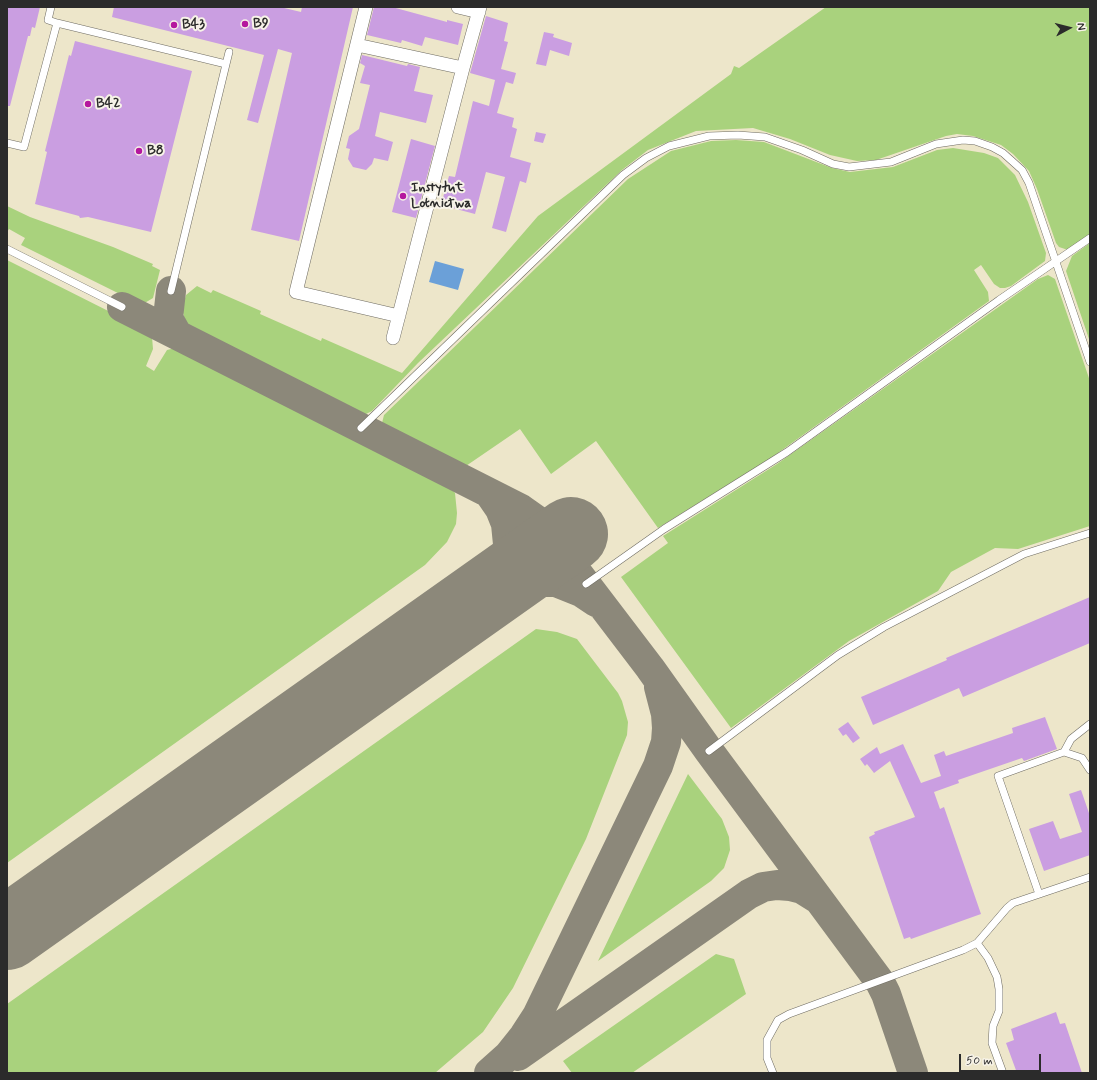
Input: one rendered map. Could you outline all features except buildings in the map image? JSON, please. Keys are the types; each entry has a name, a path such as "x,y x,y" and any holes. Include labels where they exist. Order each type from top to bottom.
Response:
{"street":[{"path":"366,7 296,292 399,316"},
{"path":"393,338 463,68 480,9 458,7"},
{"path":"357,45 463,68"}],"lane":[{"path":"51,7 48,20 57,23 226,64"},
{"path":"7,143 24,147 57,23"},
{"path":"171,291 229,52"},
{"path":"361,428 624,175 646,158 669,146 709,136 738,135 765,138 802,150 833,164 850,167 891,162 936,144 963,140 976,141 992,147 1013,160 1029,183 1090,362"},
{"path":"586,584 664,529 787,452 999,300 1090,238"},
{"path":"7,249 122,307"},
{"path":"709,751 838,655 884,627 1024,554 1090,533"},
{"path":"1064,752 1071,739 1090,724"},
{"path":"1039,894 998,776 1064,752 1082,758 1090,770"},
{"path":"772,1073 768,1058 766,1040 778,1020 789,1014 887,979 977,943 1013,903 1090,877"},
{"path":"977,943 988,958 997,977 999,989 999,1011 993,1026 992,1043 1003,1073"}],"green space":[{"path":"826,7 1090,7 1090,234 1068,250 1059,247 1056,243 1029,171 1013,154 1001,145 973,136 957,134 946,136 876,160 857,161 830,155 790,139 753,128 696,131 648,150 622,170 418,363 372,411 366,414 356,414 193,331 185,321 182,308 186,295 197,286 211,293 213,290 261,311 260,314 321,341 322,338 402,373 538,216 731,74 734,66 739,68"},
{"path":"736,140 764,142 832,168 850,172 893,167 937,150 953,148 984,153 998,158 1015,175 1028,202 1046,253 1045,261 1011,286 1005,288 1000,288 994,284 981,265 974,270 988,292 989,301 771,458 658,528 596,441 551,474 520,429 463,468 386,429 382,423 384,415 628,179 671,151 711,141"},
{"path":"7,206 30,217 113,247 153,264 152,266 160,270 153,298 143,304 138,303 21,245 25,238 9,229 7,232"},
{"path":"1090,243 1090,342 1066,271 1072,256"},
{"path":"7,260 146,330 152,337 153,349 146,366 154,371 167,350 179,347 447,483 455,493 457,513 456,524 447,542 425,565 7,863"},
{"path":"1048,275 1055,279 1090,381 1090,526 1018,549 995,548 951,572 938,591 849,641 731,728 621,577 668,543 663,536 777,464 1038,279"},
{"path":"536,629 557,632 577,639 618,693 628,722 627,735 586,839 513,988 483,1032 435,1073 7,1073 7,1004"},
{"path":"688,774 722,819 729,837 730,850 724,868 711,881 598,961"},
{"path":"716,954 734,959 746,994 632,1073 572,1073 563,1061"}],"water":[{"path":"435,261 464,269 458,290 429,282"}],"taxiway":[{"path":"171,291 168,318 177,334"},
{"path":"122,307 521,509 538,521 650,668 709,751 880,982 886,994 913,1073"},
{"path":"489,493 500,509 506,524 508,544 507,563 492,590"},
{"path":"492,590 536,582 556,582 581,592 596,602"},
{"path":"489,1073 508,1056 524,1036 537,1016 658,766 666,742 667,728 666,714 659,687"},
{"path":"518,1056 749,894 763,887 777,885 802,889 818,899"}],"runway":[{"path":"7,933 571,534"}],"place":[{"name":"B9","path":"245,24"},
{"name":"B43","path":"174,25"},
{"name":"B42","path":"88,104"},
{"name":"B8","path":"139,151"},
{"name":"Instytut Lotnictwa","path":"403,196"}]}
